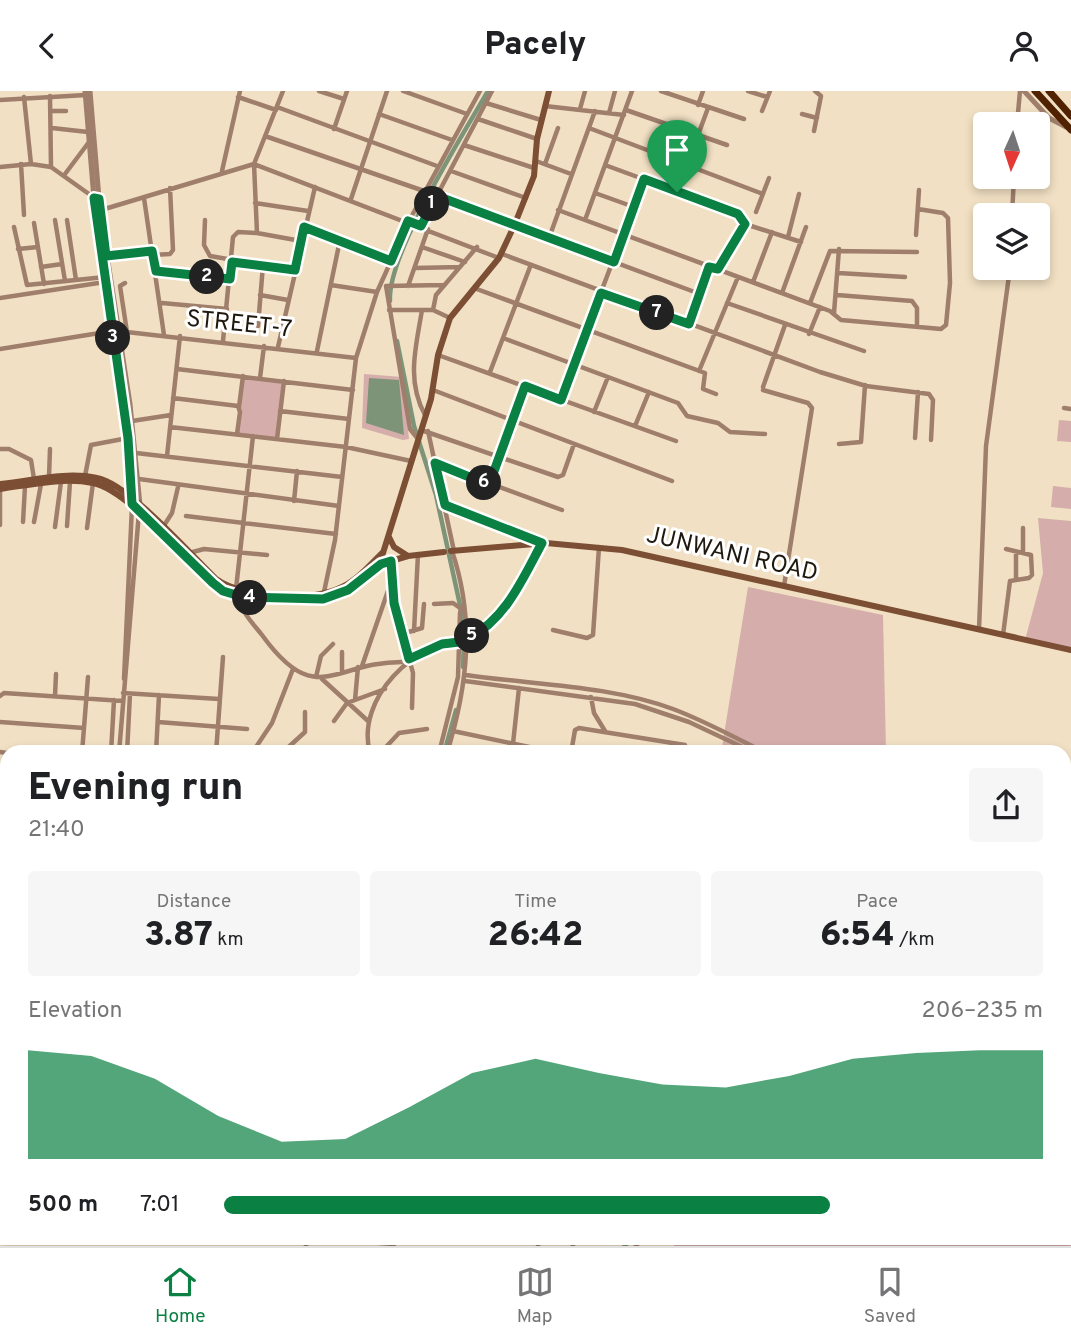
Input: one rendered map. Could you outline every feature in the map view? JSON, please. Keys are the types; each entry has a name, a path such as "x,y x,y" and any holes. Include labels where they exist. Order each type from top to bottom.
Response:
{"highway":[{"path":"1034,91 1070,129"},
{"path":"1049,91 1071,116"}],"main road":[{"path":"381,564 418,439 425,430 425,415 433,390 438,355 450,318 472,287 500,256 514,226 526,198 535,164 537,139 549,91"},
{"name":"JUNWANI ROAD","path":"0,488 34,480 85,476 110,482 216,579 239,592"},
{"name":"JUNWANI ROAD","path":"0,488 61,482 93,483 132,501"},
{"name":"JUNWANI ROAD","path":"140,508 223,591 304,601 338,595 381,564 418,554 542,543 599,546 1071,650"},
{"path":"389,537 394,547 408,556"},
{"name":"JUNWANI ROAD","path":"278,597 339,589 355,579 383,552"}],"street":[{"path":"35,91 35,98"},
{"path":"257,233 254,164 283,91"},
{"path":"319,91 344,99"},
{"path":"334,129 346,91"},
{"path":"351,199 387,91"},
{"path":"403,91 467,114"},
{"path":"324,593 336,534 356,358 377,292 383,286 408,221 480,91"},
{"path":"421,226 492,91"},
{"path":"580,109 585,91"},
{"path":"609,113 615,91"},
{"path":"585,220 632,91"},
{"path":"661,91 674,93 708,108 744,119"},
{"path":"698,104 703,91"},
{"path":"748,91 769,94 762,111"},
{"path":"814,131 821,96 815,91"},
{"path":"1019,112 1022,91"},
{"path":"1022,91 1049,118 1070,129"},
{"path":"0,100 88,93"},
{"path":"88,93 88,132 97,199"},
{"path":"88,93 106,278 132,421 139,479 140,508 133,546 122,672 124,680 120,745"},
{"path":"222,171 239,94 437,166"},
{"path":"50,96 51,167"},
{"path":"23,97 30,164"},
{"path":"486,103 541,120"},
{"path":"545,106 609,113 625,112 727,145"},
{"path":"677,192 708,108"},
{"path":"51,111 66,111"},
{"path":"550,237 595,111"},
{"path":"379,114 452,140"},
{"path":"802,114 817,118"},
{"path":"478,119 537,139"},
{"path":"52,128 88,132"},
{"path":"545,164 558,128"},
{"path":"589,128 763,194"},
{"path":"265,136 424,191"},
{"path":"65,174 89,141"},
{"path":"464,145 535,164 545,164 571,174"},
{"path":"0,167 30,164 51,167 65,174 97,199"},
{"path":"98,211 222,171 254,164 774,355 865,385 929,394 933,400 931,440"},
{"path":"21,165 24,215"},
{"path":"605,165 738,214 745,224 801,241"},
{"path":"450,171 526,198"},
{"path":"756,212 769,178"},
{"path":"561,400 644,179"},
{"path":"278,347 304,227 316,187"},
{"path":"106,256 170,254 173,250 170,188"},
{"path":"916,235 919,190"},
{"path":"595,193 634,207"},
{"path":"788,237 799,194"},
{"path":"437,196 699,293"},
{"path":"144,198 164,335"},
{"path":"255,203 308,211"},
{"path":"558,210 810,303 851,322 944,328 950,283 947,218 943,213 918,209"},
{"path":"98,211 106,256 106,278"},
{"path":"55,220 65,281"},
{"path":"67,220 76,280"},
{"path":"205,220 206,253 232,262 295,270"},
{"path":"34,223 44,284"},
{"path":"718,269 745,224"},
{"path":"14,227 25,284 106,278"},
{"path":"304,227 391,261"},
{"path":"782,293 806,227"},
{"path":"408,286 428,229"},
{"path":"753,282 772,232"},
{"path":"223,341 234,234 257,233 301,241"},
{"path":"58,239 69,237"},
{"path":"317,351 340,240"},
{"path":"18,249 38,247"},
{"path":"422,247 465,262"},
{"path":"433,310 434,299 477,247"},
{"path":"834,313 839,249"},
{"path":"810,303 827,255 839,249 917,252"},
{"path":"41,267 62,264"},
{"path":"258,326 263,265"},
{"path":"415,268 461,267"},
{"path":"490,372 530,267"},
{"path":"689,324 709,267"},
{"path":"156,271 230,279"},
{"path":"838,273 905,277"},
{"path":"699,371 737,277"},
{"path":"0,298 106,278"},
{"path":"979,630 986,446 1008,280"},
{"path":"125,283 120,286 127,332"},
{"path":"331,285 377,292"},
{"path":"383,286 445,285"},
{"path":"383,286 410,429 418,439"},
{"path":"472,287 699,371 705,375 703,389 716,394"},
{"path":"260,295 288,300"},
{"path":"837,295 912,301 917,308 917,327"},
{"path":"161,303 227,309"},
{"path":"727,303 809,334 864,351"},
{"path":"809,334 820,307"},
{"path":"389,310 433,310 450,318"},
{"path":"422,310 413,380 416,399 425,415"},
{"path":"784,586 812,408 808,403 763,389 785,325"},
{"path":"115,331 128,438 133,546"},
{"name":"STREET-7","path":"0,349 115,331 317,351 356,358"},
{"path":"167,456 180,337"},
{"path":"503,338 678,403 687,416 718,423 730,432 765,434"},
{"path":"260,378 264,346"},
{"path":"438,355 676,441"},
{"path":"177,369 353,390"},
{"path":"237,434 243,376"},
{"path":"594,412 608,377"},
{"path":"277,439 284,381"},
{"path":"839,444 861,442 865,385"},
{"path":"489,485 525,386"},
{"path":"433,390 672,481"},
{"path":"635,426 649,392"},
{"path":"915,438 918,392"},
{"path":"173,398 239,407"},
{"path":"1063,408 1071,409"},
{"path":"280,411 349,419"},
{"path":"132,421 171,415"},
{"path":"170,427 346,447 412,462"},
{"path":"425,430 561,477 574,444"},
{"path":"425,430 445,505 465,640 466,678 449,745"},
{"path":"253,436 240,553 239,592 244,611 280,659 293,669 319,678 368,721"},
{"path":"85,476 91,445 128,438"},
{"path":"0,449 9,449 31,460 34,480"},
{"path":"49,478 50,449"},
{"path":"135,453 342,477"},
{"path":"435,463 562,510"},
{"path":"294,501 297,471"},
{"path":"139,479 178,487 339,506"},
{"path":"55,527 61,482"},
{"path":"66,526 70,482"},
{"path":"87,528 93,483"},
{"path":"34,522 41,484"},
{"path":"23,522 25,486"},
{"path":"162,527 172,513 178,487"},
{"path":"0,488 0,525"},
{"path":"319,678 360,667 408,660 442,644 465,640 492,624 501,613 542,543 445,505"},
{"path":"186,516 336,534"},
{"path":"1023,528 1023,553"},
{"path":"553,630 587,638 593,635 599,546"},
{"path":"188,553 204,549 267,555"},
{"path":"1003,635 1010,583 1032,575 1031,555 1006,549"},
{"path":"1016,552 1016,579"},
{"path":"414,631 418,554"},
{"path":"391,561 402,634 414,681 412,708"},
{"path":"355,700 360,667 392,580"},
{"path":"434,604 453,603 462,608"},
{"path":"402,634 422,628 424,604"},
{"path":"441,745 454,699 465,640"},
{"path":"319,678 321,656 333,644"},
{"path":"342,652 342,673"},
{"path":"217,745 223,657"},
{"path":"369,745 368,721 385,689 408,660"},
{"path":"257,745 272,723 293,669"},
{"path":"55,696 56,674"},
{"path":"82,745 88,677"},
{"path":"466,678 591,697 660,711 737,745"},
{"path":"466,678 575,689 651,702 691,716 750,745"},
{"path":"513,744 519,688"},
{"path":"334,721 348,703 385,689"},
{"path":"0,696 4,693 123,701"},
{"path":"123,693 219,699"},
{"path":"127,745 130,694"},
{"path":"156,745 159,695"},
{"path":"591,697 594,713 606,732"},
{"path":"111,745 114,700"},
{"path":"291,745 306,732 305,712"},
{"path":"0,722 83,729"},
{"path":"158,722 247,729"},
{"path":"572,745 575,730 584,728 685,745"},
{"path":"390,745 399,733 427,729"},
{"path":"453,731 517,745"}],"shaded area":[{"path":"364,374 402,377 409,439 403,440 362,428"},
{"path":"243,376 284,381 277,439 237,434"},
{"path":"369,378 399,380 404,435 366,423"},
{"path":"1059,420 1071,421 1071,442 1057,441"},
{"path":"1053,486 1071,488 1071,509 1051,507"},
{"path":"1038,518 1071,521 1071,650 1025,640 1043,573"},
{"path":"748,587 883,615 886,745 722,745"},
{"path":"674,1245 1071,1245 1071,1246"}],"waterway":[{"path":"390,301 392,281 413,226 488,91"},
{"path":"397,341 414,426 436,495 460,605 464,638 463,667"},
{"path":"446,745 456,710"}],"route":[{"path":"644,179 677,192 738,214 745,224 718,269 709,267 689,324 601,293 561,400 525,386 489,485 435,463 445,505 542,543 501,613 492,624 468,641 442,644 409,659 394,603 391,561 381,564 379,569 348,590 323,599 253,599 232,595 213,583 132,504 132,470 94,198 99,199 106,256 152,251 156,271 230,279 232,262 295,270 304,227 391,261 408,221 421,226 437,196 614,262 644,179"}]}
